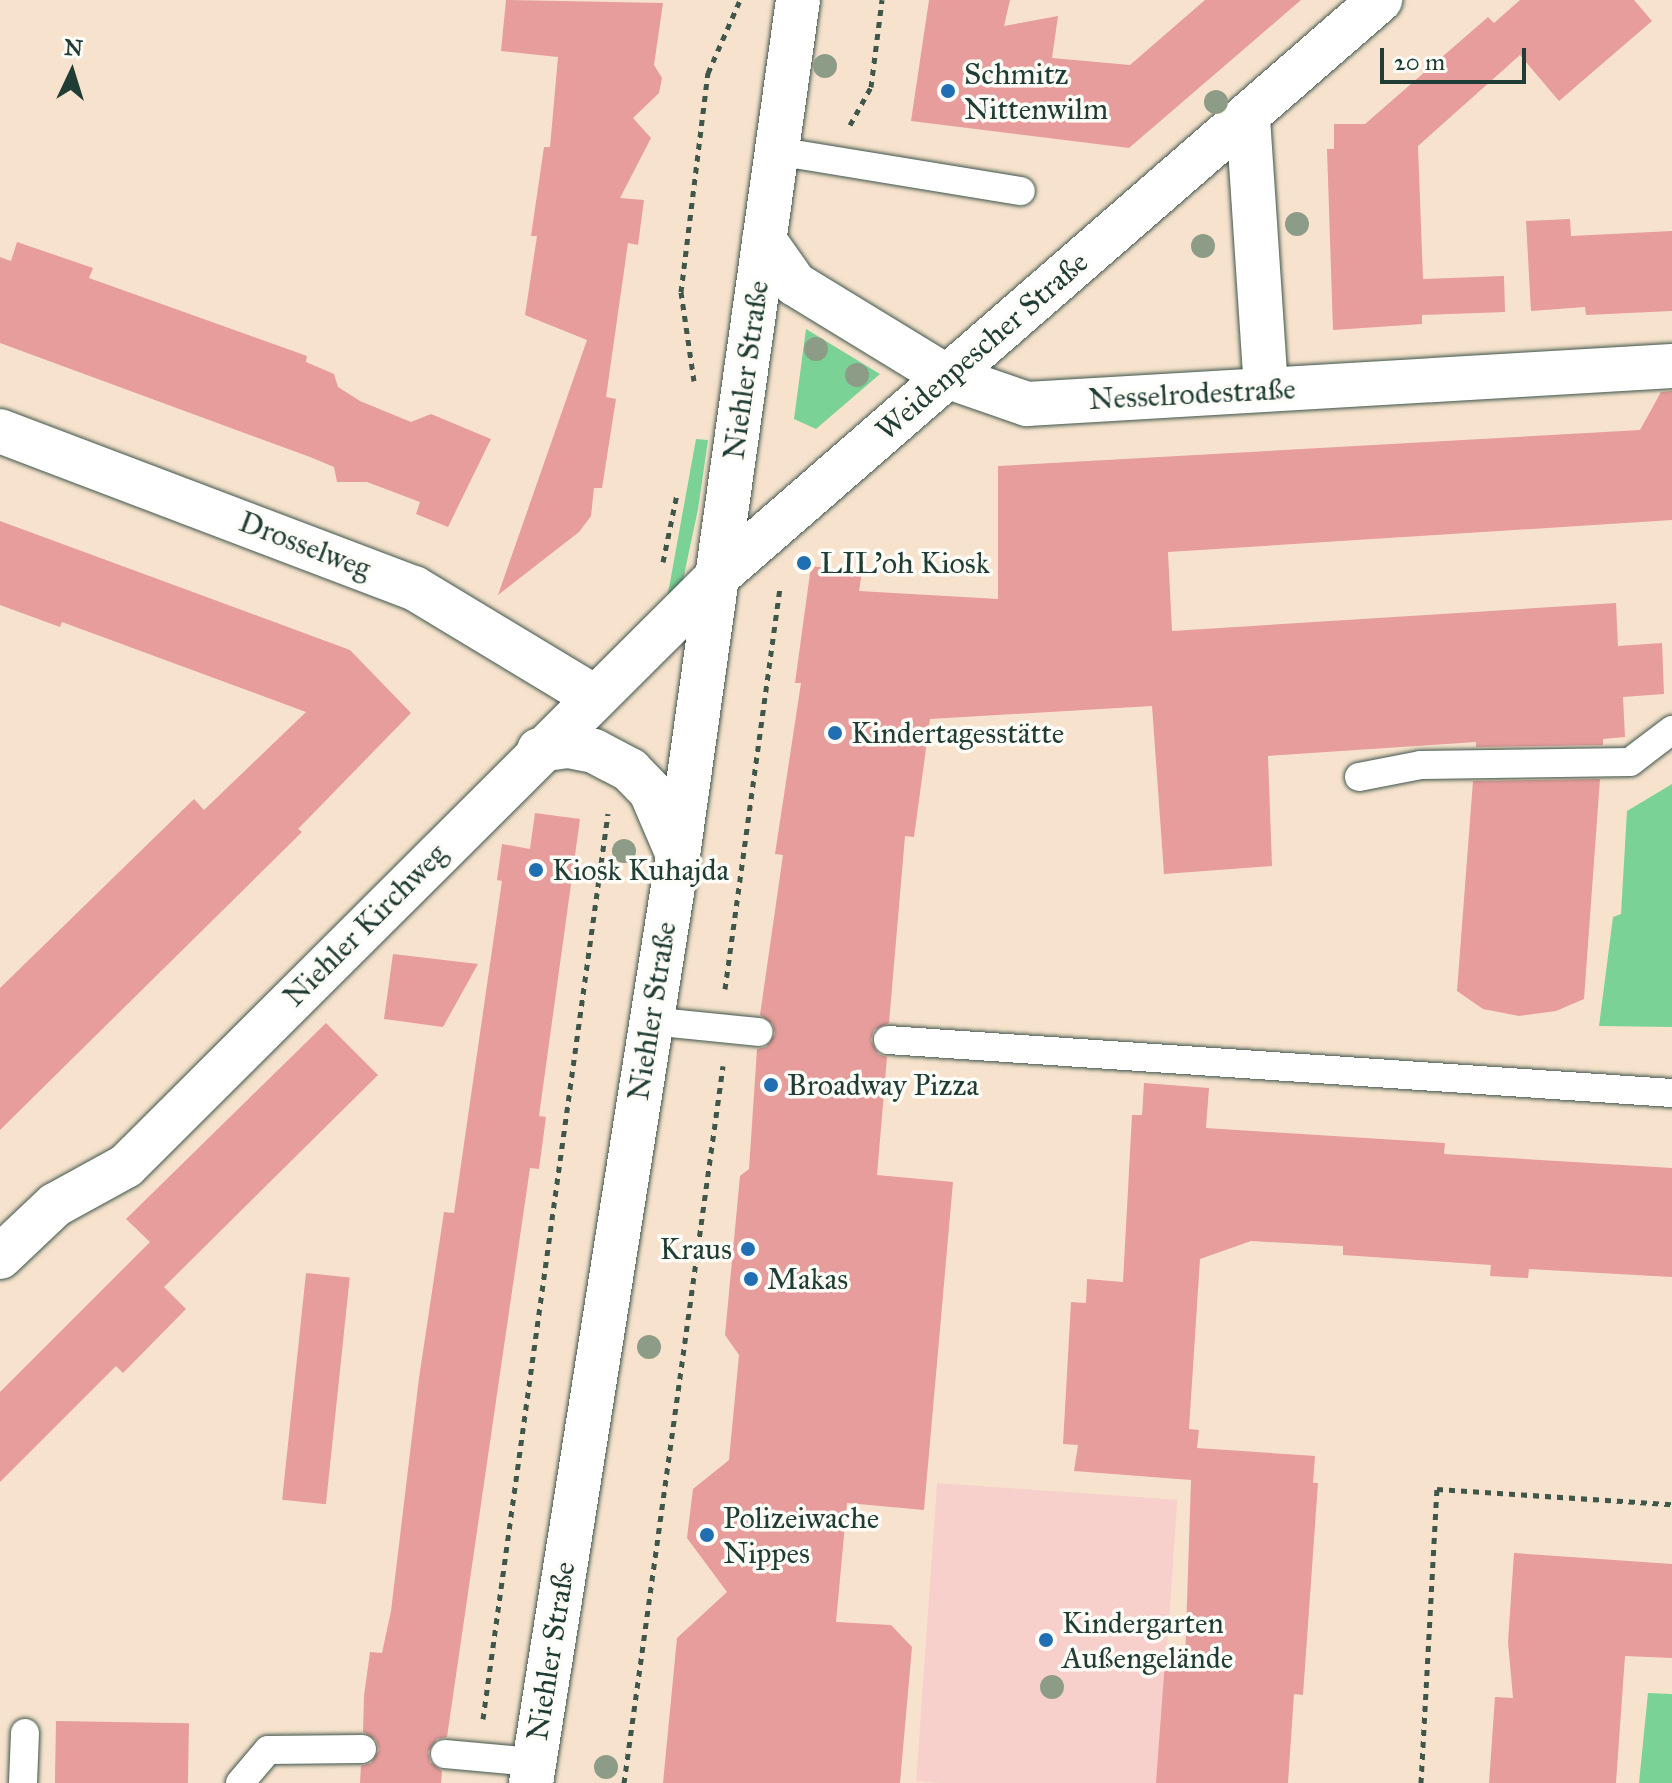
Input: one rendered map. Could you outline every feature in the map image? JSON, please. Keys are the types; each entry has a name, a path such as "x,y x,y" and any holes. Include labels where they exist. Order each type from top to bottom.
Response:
{"street":[{"name":"Niehler Straße","path":"532,1773 678,855 764,240 795,154 798,0"},
{"name":"Weidenpescher Straße","path":"718,576 1380,0"},
{"path":"1248,118 1266,389"},
{"name":"Nesselrodestraße","path":"764,240 795,284 946,376 1027,404 1672,366"},
{"name":"Drosselweg","path":"0,431 414,588 593,696"},
{"name":"Niehler Kirchweg","path":"0,1257 55,1205 126,1166 593,696 718,576"},
{"path":"539,750 568,746 613,758 651,792 678,855"}],"lane":[{"path":"795,154 1021,191"},
{"path":"1359,777 1421,765 1630,762 1672,730"},
{"path":"650,1021 758,1032"},
{"path":"888,1040 1672,1093"},
{"path":"23,1783 25,1733"},
{"path":"240,1783 268,1750 362,1749"},
{"path":"445,1754 476,1755 532,1773"}],"path":[{"path":"695,397 681,292 708,73 740,0"},
{"path":"795,154 849,126 871,87 882,0"},
{"path":"661,574 679,485"},
{"path":"476,1755 601,889 613,758"},
{"path":"1421,1783 1437,1489 1672,1504"}],"shaded area":[{"name":"Kindergarten Außengelände","path":"937,1483 1177,1500 1158,1783 916,1781"}],"green space":[{"path":"806,329 880,374 816,429 794,419"},
{"path":"696,439 708,440 698,509 683,580 665,610"},
{"path":"1672,784 1672,1027 1599,1026 1613,917 1621,914 1627,811"},
{"path":"1648,1693 1672,1694 1672,1783 1639,1783"}],"building":[{"path":"506,0 663,3 654,65 662,78 659,93 633,118 651,138 620,198 644,200 638,245 628,243 606,397 616,399 602,488 594,488 591,516 579,532 498,595 587,340 525,315 537,236 531,236 544,147 550,147 558,57 501,51"},
{"path":"929,0 1010,0 1004,26 1058,16 1052,58 1130,65 1205,0 1301,0 1129,148 911,121"},
{"path":"1520,0 1634,0 1652,21 1559,101 1520,55 1418,146 1423,279 1504,276 1505,312 1422,315 1422,324 1333,330 1327,149 1334,149 1334,124 1365,124 1488,17 1494,23"},
{"path":"1570,219 1571,236 1672,231 1672,311 1586,315 1585,307 1531,311 1526,221"},
{"path":"17,242 93,268 89,278 307,356 306,362 334,374 338,387 360,401 411,422 431,414 491,439 448,527 416,514 420,502 367,482 337,482 334,467 310,457 0,343 0,257 11,261"},
{"path":"1672,391 1672,520 1168,552 1172,631 1616,603 1618,646 1662,643 1664,694 1623,697 1625,737 1603,739 1603,745 1476,747 1476,742 1268,756 1272,866 1164,874 1152,706 930,719 914,837 905,836 889,1023 874,1030 871,1040 878,1054 887,1057 877,1175 953,1182 924,1510 847,1503 836,1622 891,1625 912,1647 900,1783 663,1783 677,1638 727,1592 687,1538 693,1489 729,1460 739,1355 725,1335 740,1176 749,1169 757,1049 766,1047 775,1034 773,1024 760,1015 783,855 775,854 801,683 795,683 811,566 862,572 859,591 998,599 998,466 1640,430 1661,392"},
{"path":"0,521 350,650 411,713 298,829 302,832 0,1130 0,988 194,799 204,810 306,712 62,622 60,627 0,605"},
{"path":"1600,779 1584,999 1556,1011 1519,1016 1483,1009 1457,991 1473,781"},
{"path":"535,813 580,819 539,1116 546,1117 539,1169 530,1168 447,1737 437,1739 428,1752 430,1762 442,1771 441,1783 360,1783 361,1766 371,1763 379,1750 376,1740 363,1732 364,1696 370,1652 382,1653 391,1611 419,1378 444,1212 454,1213 502,881 497,880 502,844 530,849"},
{"path":"393,954 478,964 443,1027 384,1019"},
{"path":"326,1023 378,1075 164,1287 186,1309 123,1373 116,1366 0,1482 0,1392 150,1242 126,1219"},
{"path":"1144,1083 1209,1088 1206,1128 1445,1143 1444,1154 1672,1168 1672,1277 1529,1269 1528,1278 1490,1276 1491,1265 1343,1255 1343,1246 1251,1241 1200,1259 1189,1429 1199,1430 1197,1448 1315,1456 1313,1483 1318,1483 1303,1695 1294,1694 1288,1783 1156,1783 1165,1661 1185,1662 1191,1480 1074,1471 1078,1445 1063,1444 1071,1302 1086,1303 1087,1279 1123,1282 1132,1115 1142,1115"},
{"path":"306,1273 350,1278 326,1504 282,1500"},
{"path":"1514,1553 1672,1564 1672,1658 1625,1656 1616,1783 1489,1783 1495,1697 1513,1698 1508,1642"},
{"path":"56,1721 189,1723 188,1783 55,1783"}],"place":[{"name":"Schmitz Nittenwilm","path":"948,91"},
{"name":"LIL'oh Kiosk","path":"804,563"},
{"name":"Kindertagesstätte","path":"835,733"},
{"name":"Kiosk Kuhajda","path":"536,870"},
{"name":"Broadway Pizza","path":"771,1085"},
{"name":"Kraus","path":"748,1249"},
{"name":"Makas","path":"751,1279"},
{"name":"Polizeiwache Nippes","path":"707,1535"},
{"name":"Kindergarten Außengelände","path":"1046,1640"}]}
